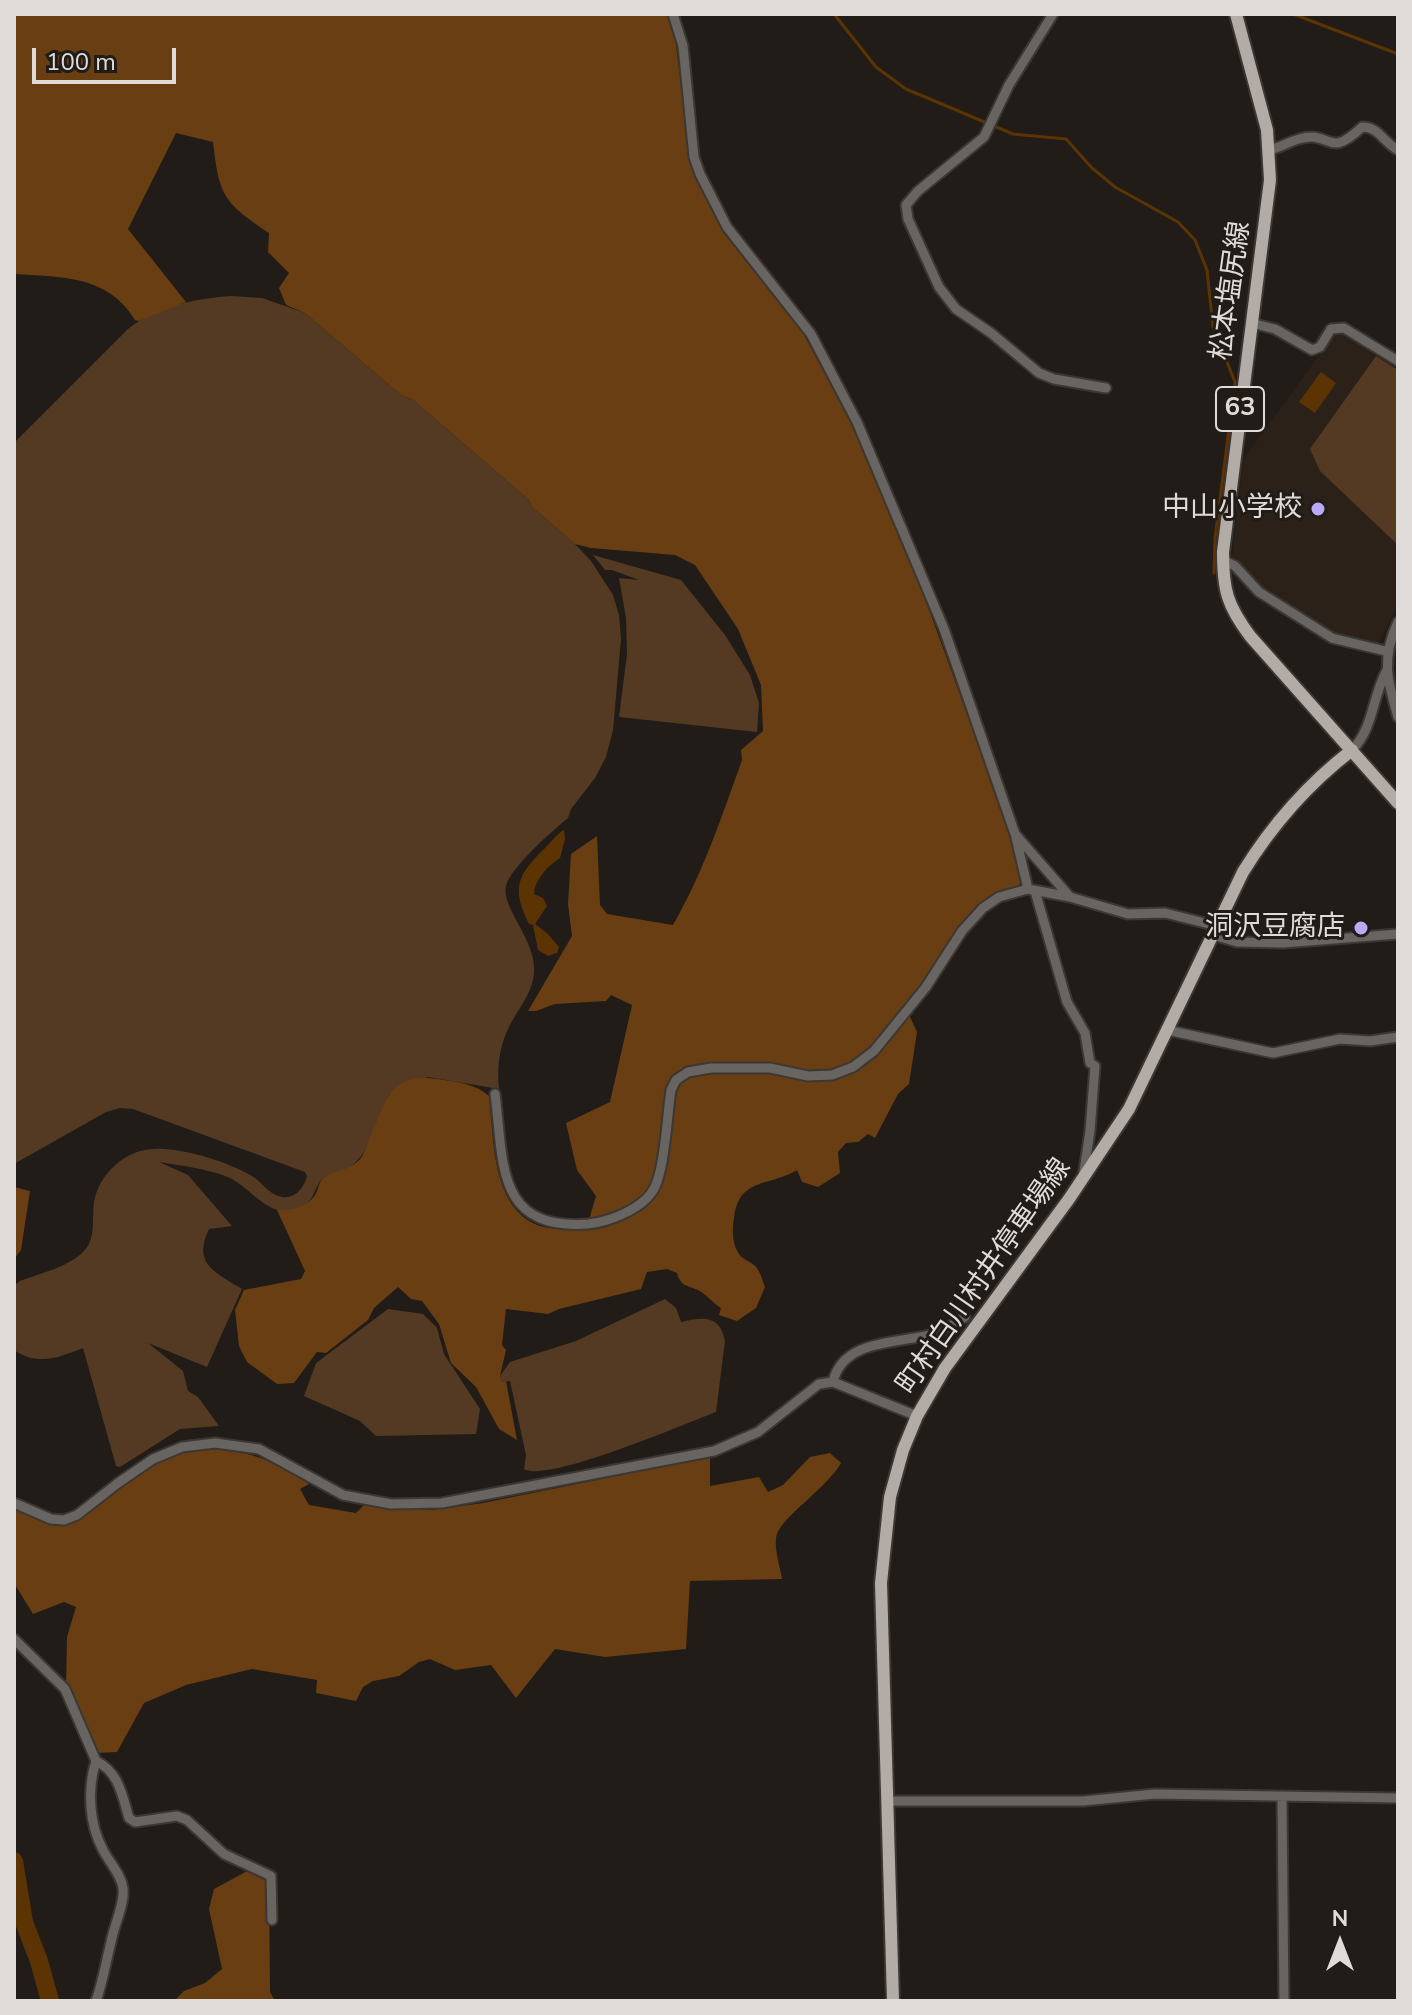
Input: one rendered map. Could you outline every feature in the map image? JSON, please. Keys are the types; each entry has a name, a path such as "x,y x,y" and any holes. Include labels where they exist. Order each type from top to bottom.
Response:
{"main road":[{"name":"松本塩尻線","path":"1236,14 1260,102 1269,150 1268,211 1251,323 1223,560 1225,594 1232,612 1250,636 1398,803"},
{"name":"町村白川村井停車場線","path":"893,2001 882,1613 883,1558 890,1497 903,1450 917,1416 945,1368 1083,1179 1129,1109 1215,930 1261,843 1290,806 1352,750"}],"street":[{"path":"673,14 683,46 694,157 700,174 727,227 811,334 857,422 944,629 1015,834 1067,1002 1085,1033 1090,1063 1095,1066 1083,1179"},
{"path":"1053,14 1009,85 989,130 906,205 908,219 939,287 956,309 1039,373 1054,379 1106,388"},
{"path":"1269,150 1301,138 1318,138 1339,144 1346,142 1362,127 1369,126 1388,145 1398,150"},
{"path":"1251,323 1275,329 1312,350 1320,347 1331,329 1344,328 1398,361"},
{"path":"1223,560 1235,566 1259,592 1332,638 1386,651"},
{"path":"1398,622 1386,651 1387,670 1398,717"},
{"path":"1352,750 1366,732 1380,682 1387,670"},
{"path":"1015,834 1070,897"},
{"path":"495,1094 505,1178 519,1205 537,1220 551,1223 571,1225 610,1220 632,1209 652,1192 660,1170 671,1090 676,1080 688,1072 711,1068 770,1068 808,1076 832,1075 853,1067 874,1051 917,998 962,931 983,908 999,897 1032,890 1070,897 1128,914 1165,913 1215,930 1237,942 1283,943 1398,934"},
{"path":"1167,1030 1273,1053 1340,1039 1370,1041 1398,1037"},
{"path":"833,1382 836,1369 844,1360 873,1345 937,1333 965,1317"},
{"path":"14,1503 51,1519 64,1520 77,1515 153,1459 182,1447 215,1443 259,1449 343,1495 391,1504 442,1503 714,1451 758,1432 819,1384 833,1382 917,1416"},
{"path":"14,1639 65,1689 96,1761 90,1806 94,1826 101,1848 121,1881 124,1892 110,1942 106,1973 96,2001"},
{"path":"96,1761 107,1766 116,1777 129,1818 135,1822 177,1816 187,1820 224,1854 271,1876 272,1920"},
{"path":"887,1801 1083,1801 1155,1794 1398,1798"},
{"path":"1282,1798 1284,2001"}],"shaded area":[{"path":"14,14 667,14 675,37 691,165 723,232 803,333 858,436 912,563 1009,829 1022,880 1019,885 981,906 966,920 905,1006 917,1032 909,1084 898,1094 875,1138 868,1134 858,1142 846,1143 838,1152 840,1173 818,1187 802,1182 797,1170 749,1189 737,1205 733,1227 735,1246 740,1256 758,1269 765,1287 756,1308 737,1321 719,1315 721,1308 683,1283 677,1273 667,1269 647,1272 641,1289 548,1314 506,1309 502,1345 506,1350 500,1376 502,1382 506,1381 517,1440 499,1429 476,1387 451,1363 439,1324 422,1301 411,1299 398,1287 374,1308 368,1320 326,1353 317,1352 294,1383 277,1384 247,1362 239,1346 235,1310 244,1290 301,1279 305,1271 277,1210 293,1209 307,1203 315,1195 323,1178 357,1162 364,1153 388,1097 402,1083 413,1079 462,1083 489,1096 501,1183 518,1212 544,1227 586,1230 596,1196 577,1170 566,1123 610,1102 632,1005 611,995 606,1001 555,1004 528,1011 572,936 568,904 571,854 597,836 600,905 607,914 673,925 711,844 742,760 741,750 763,731 761,685 738,629 695,565 675,555 575,544 413,400 401,395 305,313 286,305 279,288 289,273 268,252 269,233 242,214 226,196 218,175 213,142 176,133 128,229 186,302 139,321 111,294 97,286 66,278 14,274"},
{"path":"231,296 262,298 305,313 401,395 413,400 529,500 532,507 591,561 613,595 619,615 621,639 613,730 606,757 568,818 523,860 506,886 509,904 530,949 534,973 527,995 503,1043 499,1089 428,1077 389,1095 369,1143 358,1160 348,1168 323,1178 311,1199 296,1210 270,1207 225,1176 159,1162 188,1175 232,1226 209,1229 203,1251 215,1272 242,1289 207,1367 148,1343 183,1371 188,1391 198,1397 219,1426 180,1429 120,1467 116,1466 83,1348 48,1359 31,1358 14,1350 14,1286 68,1263 84,1251 91,1239 94,1202 101,1182 115,1165 143,1150 177,1150 204,1156 242,1171 282,1197 298,1192 307,1176 305,1172 133,1109 120,1108 106,1112 14,1164 14,443 139,321 176,305"},
{"name":"中山小学校","path":"1342,334 1398,370 1398,604 1377,646 1336,636 1260,588 1232,558 1243,460 1334,335"},
{"path":"1376,356 1398,370 1398,545 1320,471 1310,449"},
{"path":"1321,372 1336,383 1315,413 1299,402"},
{"path":"593,555 681,580 725,635 750,675 759,703 757,732 619,717 627,654 626,618 619,578 639,580 605,570"},
{"path":"564,830 560,858 543,873 534,894 543,898 547,906 535,924 559,947 557,953 548,956 538,950 533,925 529,924 520,902 519,885 532,861"},
{"path":"14,1187 30,1191 21,1250 14,1259"},
{"path":"665,1299 676,1308 681,1322 709,1320 723,1332 725,1341 716,1412 587,1460 560,1468 524,1469 526,1455 510,1381 502,1382 500,1376 510,1362 576,1341"},
{"path":"388,1309 423,1314 437,1328 444,1354 480,1409 476,1434 376,1436 360,1421 304,1396 316,1363"},
{"path":"203,1449 234,1451 271,1462 309,1484 300,1489 309,1505 356,1513 364,1505 432,1510 483,1503 710,1457 710,1486 759,1477 768,1492 783,1485 810,1457 830,1453 841,1463 781,1526 776,1550 782,1579 690,1581 686,1649 605,1657 555,1649 516,1698 491,1665 455,1670 430,1659 419,1662 399,1676 373,1681 363,1687 356,1701 316,1693 317,1680 252,1669 186,1685 144,1703 117,1752 95,1753 92,1739 66,1688 67,1637 76,1607 64,1602 33,1614 14,1583 14,1508 57,1525 70,1524 150,1467 176,1454"},
{"path":"251,1869 269,1880 270,1992 275,2001 174,2001 184,1991 205,1983 222,1969 209,1909 214,1889"}],"waterway":[{"path":"834,14 876,67 906,89 1013,134 1066,139 1092,168 1115,187 1178,222 1195,240 1207,270 1213,327 1235,382 1215,538 1214,573"},
{"path":"1293,14 1398,54"},
{"path":"14,1861 24,1922 50,2001"}],"place":[{"name":"中山小学校","path":"1318,509"},
{"name":"洞沢豆腐店","path":"1361,928"}]}
